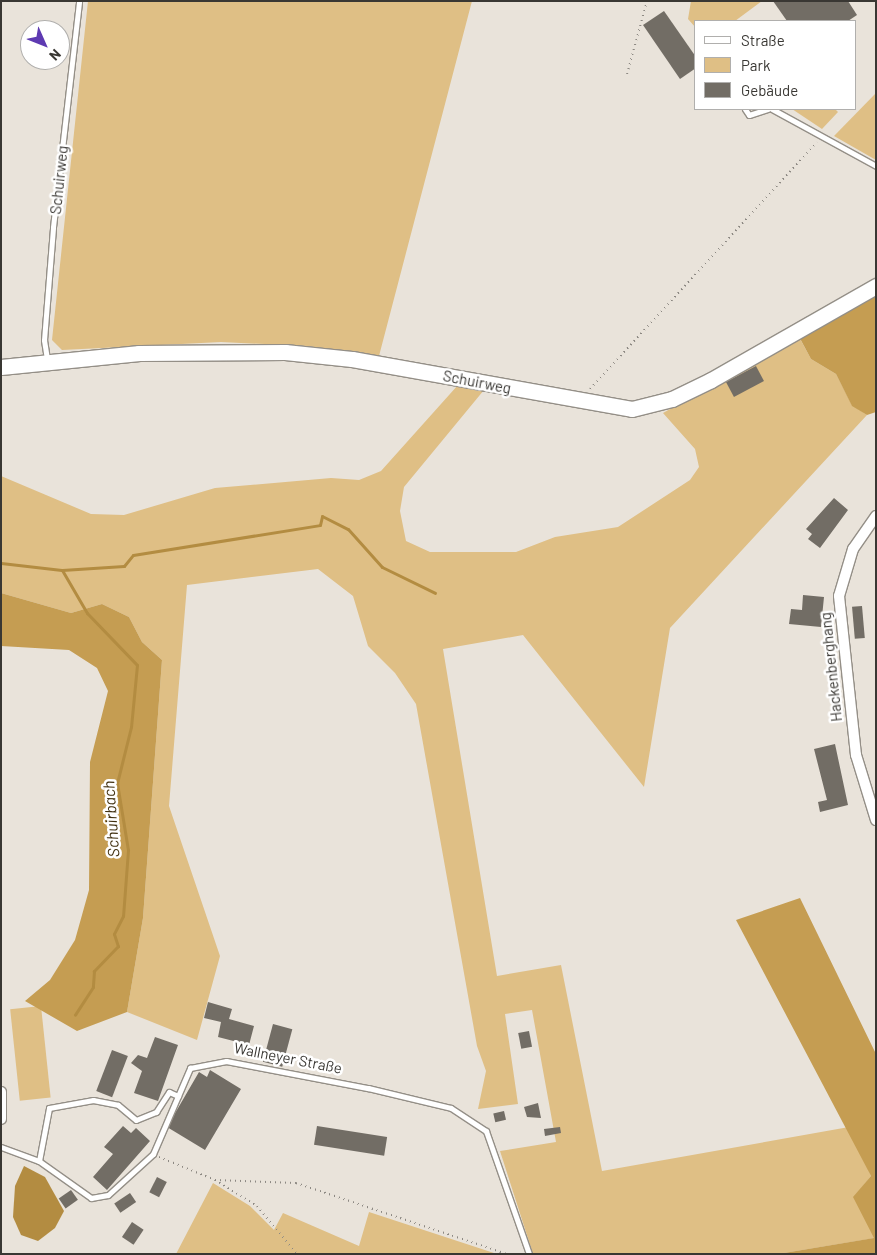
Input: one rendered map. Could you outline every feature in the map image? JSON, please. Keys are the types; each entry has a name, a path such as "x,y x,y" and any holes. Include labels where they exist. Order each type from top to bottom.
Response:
{"main road":[{"name":"Schuirweg","path":"1,367 47,359 285,352 352,359 578,402 632,409 672,399 876,286"}],"street":[{"name":"Hackenberghang","path":"876,516 853,549 840,604 856,755 876,820"},
{"path":"1,1092 1,1119"}],"lane":[{"name":"Schuirweg","path":"47,359 44,340 53,227 79,1"},
{"path":"746,110 749,114 766,110"},
{"path":"772,110 823,135 876,166"},
{"name":"Wallneyer Straße","path":"1,1148 39,1161 91,1198 108,1195 152,1154 190,1068 226,1061 451,1108 486,1131 529,1254"},
{"path":"39,1161 49,1108 94,1100 118,1105 136,1120 156,1112 169,1092 178,1096"}],"path":[{"path":"627,74 647,1"},
{"path":"578,402 823,135"},
{"path":"152,1154 215,1180 257,1206 297,1254"},
{"path":"215,1180 296,1183 507,1254"}],"green space":[{"path":"88,1 472,1 379,356 307,346 221,342 62,350 52,340"},
{"path":"691,1 762,1 736,20 694,20 694,26 688,19"},
{"path":"876,93 876,160 834,136"},
{"path":"794,110 836,110 838,112 822,129"},
{"path":"799,337 811,359 836,374 852,405 867,415 670,628 644,787 523,635 443,649 497,976 561,965 602,1171 849,1127 871,1176 854,1197 875,1238 778,1254 533,1254 500,1151 556,1142 532,1010 505,1014 518,1104 478,1109 486,1071 477,1046 416,704 395,673 368,646 353,596 318,569 187,585 169,806 220,956 197,1040 127,1012 143,918 162,660 142,642 129,617 102,604 71,613 1,593 1,476 91,514 124,515 215,488 331,478 359,480 381,471 458,385 484,390 404,487 400,511 406,541 430,552 516,552 555,537 618,527 690,480 699,467 695,449 663,413"},
{"path":"41,1006 51,1097 20,1101 10,1009"},
{"path":"213,1183 250,1206 274,1230 283,1213 359,1246 369,1212 497,1254 176,1254"}],"shaded area":[{"path":"876,294 876,412 867,415 852,406 836,374 811,359 796,331"},
{"path":"1,593 71,613 102,604 129,617 142,642 162,660 143,918 127,1012 77,1031 25,1001 50,980 75,940 89,890 90,762 108,691 97,668 69,650 1,646"},
{"path":"800,898 876,1054 876,1254 778,1254 874,1238 853,1197 871,1176 736,920"},
{"path":"24,1166 45,1177 64,1211 55,1228 38,1241 21,1235 13,1217 15,1186"}],"building":[{"path":"773,1 848,1 857,15 850,20 786,20"},
{"path":"664,11 694,54 694,69 680,79 643,25"},
{"path":"756,366 764,381 734,397 726,382"},
{"path":"834,498 848,510 820,548 808,539 812,534 806,529"},
{"path":"803,595 824,597 821,627 789,624 791,609 802,610"},
{"path":"862,606 865,638 855,639 852,607"},
{"path":"835,744 848,805 820,812 818,802 827,800 814,749"},
{"path":"208,1002 232,1009 229,1019 254,1026 249,1045 218,1037 221,1022 204,1018"},
{"path":"273,1024 292,1029 282,1067 263,1062"},
{"path":"529,1031 532,1047 521,1049 518,1033"},
{"path":"155,1037 178,1045 158,1101 134,1093 142,1071 131,1063 138,1055 147,1058"},
{"path":"112,1050 128,1056 112,1097 96,1091"},
{"path":"210,1070 241,1089 205,1150 167,1127 199,1072 207,1077"},
{"path":"538,1103 541,1118 527,1117 524,1107"},
{"path":"504,1111 506,1120 495,1122 493,1113"},
{"path":"123,1126 131,1133 136,1128 150,1141 107,1190 93,1177 113,1154 104,1147"},
{"path":"317,1126 387,1137 384,1156 314,1145"},
{"path":"560,1127 561,1133 545,1136 544,1129"},
{"path":"157,1177 167,1182 159,1197 149,1192"},
{"path":"71,1190 78,1200 66,1208 59,1199"},
{"path":"130,1193 136,1202 120,1213 114,1204"},
{"path":"132,1222 144,1230 134,1245 122,1237"}],"waterway":[{"name":"Schuirbach","path":"1,563 62,570 124,566 133,555 320,525 322,516 348,529 382,567 435,593"},
{"name":"Schuirbach","path":"62,570 87,613 137,665 131,727 117,783 128,850 123,916 114,934 118,946 94,971 93,987 75,1015"}]}
